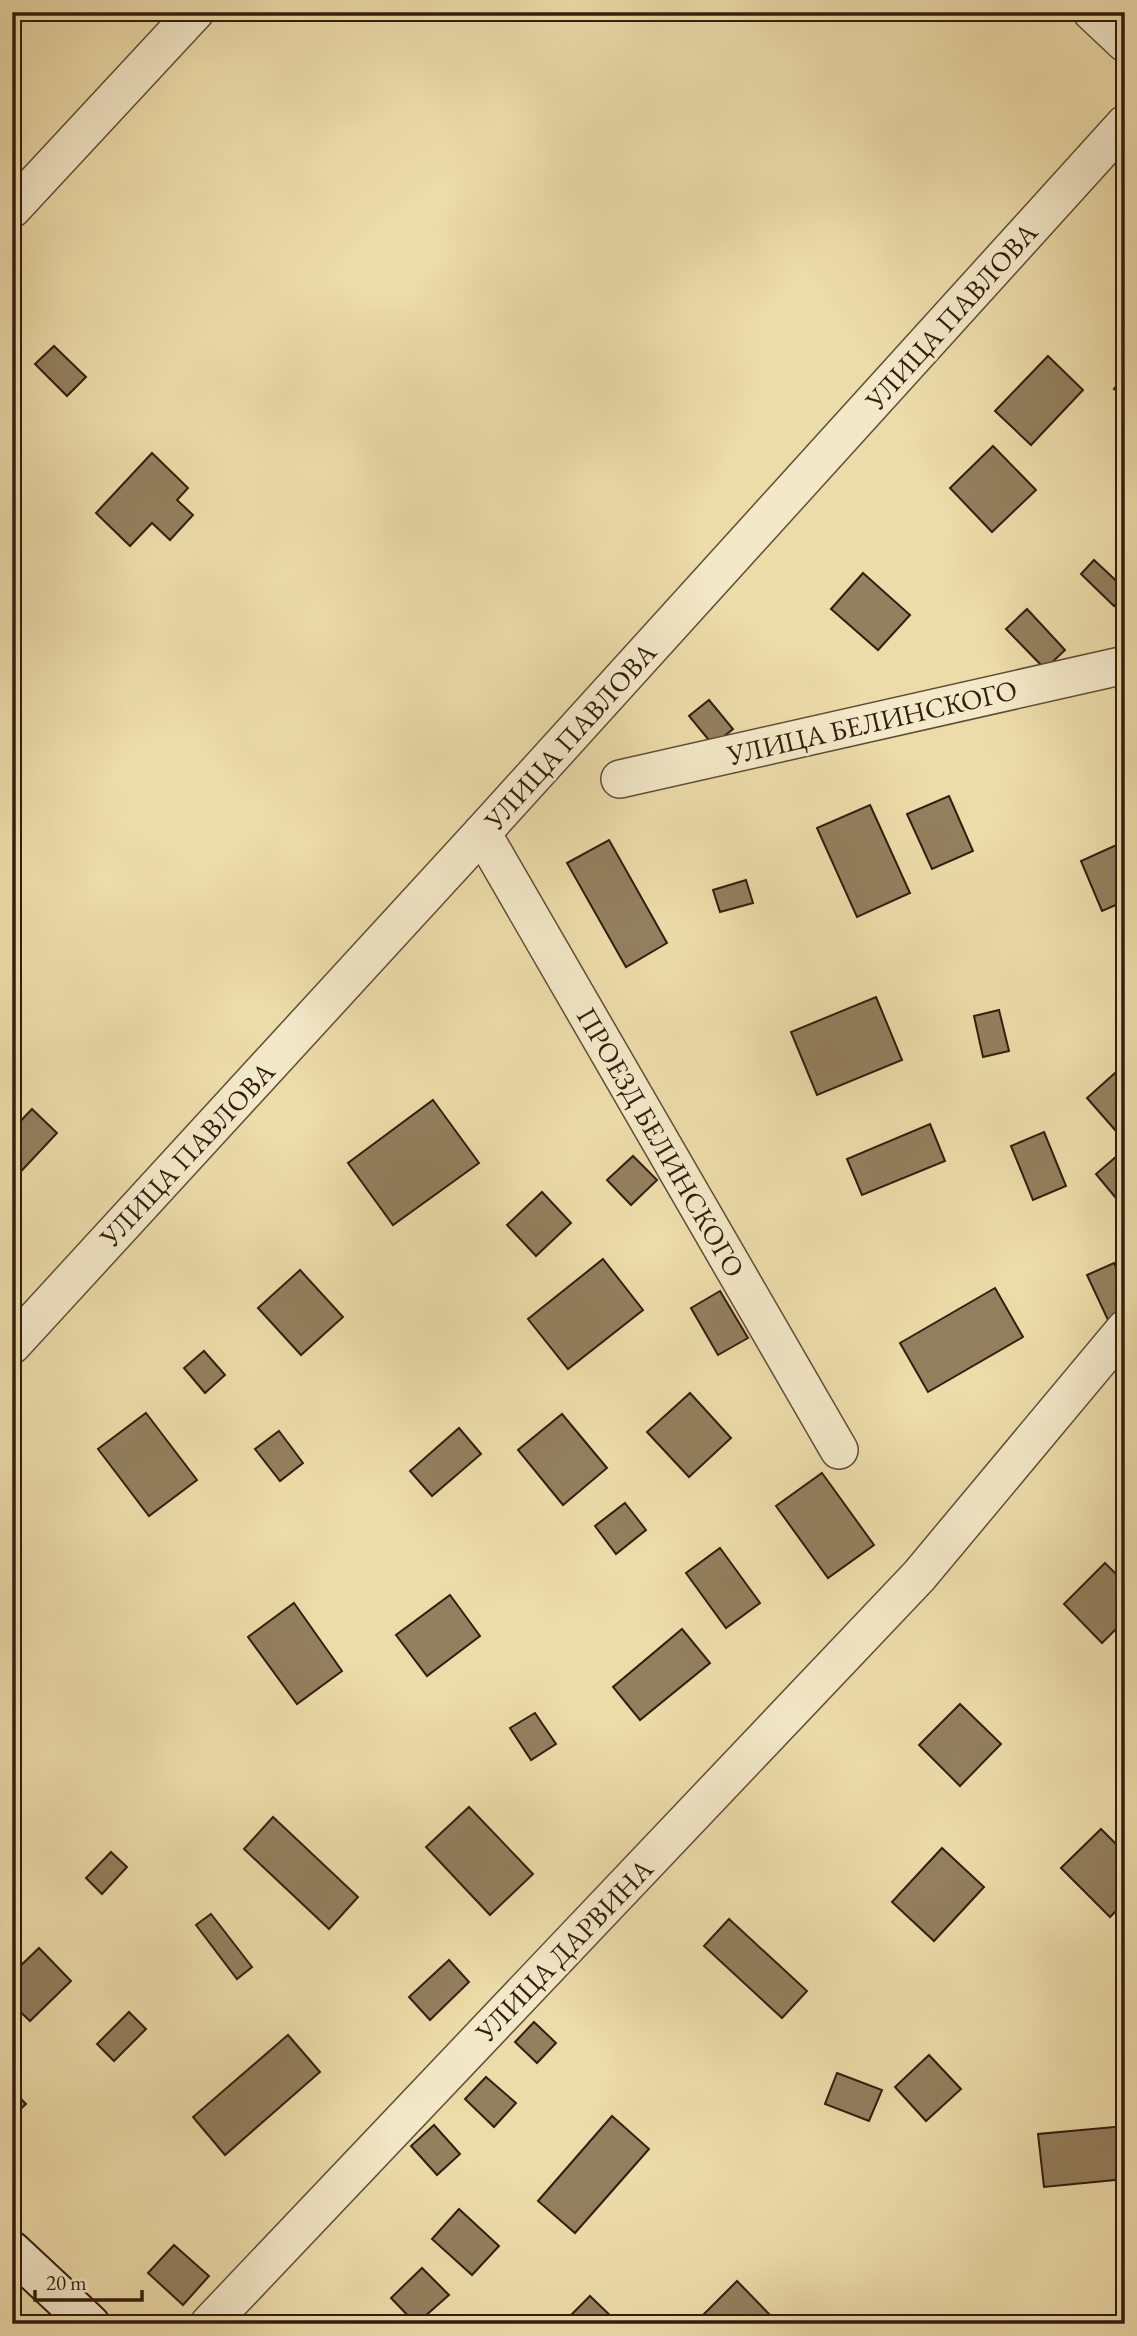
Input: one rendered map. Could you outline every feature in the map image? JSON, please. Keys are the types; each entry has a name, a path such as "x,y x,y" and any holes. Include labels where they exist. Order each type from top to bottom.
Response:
{"main road":[{"path":"12,2251 90,2324"}],"street":[{"path":"12,209 195,12"},
{"path":"1092,12 1125,43"},
{"name":"УЛИЦА ПАВЛОВА","path":"12,1345 482,833 1125,124"},
{"name":"УЛИЦА БЕЛИНСКОГО","path":"620,779 1125,665"},
{"name":"ПРОЕЗД БЕЛИНСКОГО","path":"482,833 839,1450"},
{"name":"УЛИЦА ДАРВИНА","path":"209,2324 919,1576 1125,1329"}],"path":[{"path":"12,2312 25,2324"}],"building":[{"path":"54,346 86,377 67,396 35,364"},
{"path":"1048,356 1083,390 1031,445 995,411"},
{"path":"1125,374 1125,396 1114,389"},
{"path":"993,446 1036,490 992,532 950,488"},
{"path":"152,453 188,488 177,500 193,515 170,540 152,523 130,546 96,513"},
{"path":"1094,560 1125,589 1125,595 1114,606 1081,574"},
{"path":"863,573 910,615 878,650 831,609"},
{"path":"1027,609 1065,650 1045,669 1006,629"},
{"path":"709,700 733,729 713,745 689,716"},
{"path":"949,796 973,851 932,869 907,814"},
{"path":"870,805 910,893 857,917 817,828"},
{"path":"609,840 667,943 626,967 567,863"},
{"path":"1123,842 1125,901 1102,911 1081,861"},
{"path":"746,880 753,903 720,912 713,890"},
{"path":"876,997 902,1060 817,1095 791,1032"},
{"path":"999,1010 1009,1051 983,1057 974,1016"},
{"path":"1125,1064 1125,1123 1116,1131 1087,1098"},
{"path":"433,1100 479,1163 393,1225 348,1163"},
{"path":"32,1109 57,1133 12,1181 12,1126 14,1128"},
{"path":"930,1124 945,1161 862,1195 847,1159"},
{"path":"1044,1132 1066,1186 1033,1200 1011,1146"},
{"path":"1125,1149 1125,1209 1096,1174"},
{"path":"633,1156 657,1180 631,1205 607,1180"},
{"path":"542,1192 571,1223 536,1256 507,1225"},
{"path":"603,1259 643,1310 568,1369 528,1319"},
{"path":"1114,1263 1125,1286 1125,1312 1108,1320 1087,1275"},
{"path":"300,1270 343,1317 301,1355 258,1308"},
{"path":"995,1288 1023,1337 928,1392 900,1343"},
{"path":"720,1291 748,1338 718,1355 691,1308"},
{"path":"204,1351 225,1375 205,1393 184,1368"},
{"path":"690,1393 731,1438 689,1477 647,1432"},
{"path":"146,1413 197,1480 149,1516 98,1449"},
{"path":"562,1414 607,1468 563,1505 518,1450"},
{"path":"459,1428 481,1454 432,1496 410,1471"},
{"path":"279,1431 303,1463 280,1481 255,1449"},
{"path":"822,1473 874,1545 828,1578 776,1506"},
{"path":"625,1503 646,1530 616,1554 595,1526"},
{"path":"720,1548 760,1603 726,1628 686,1573"},
{"path":"1105,1563 1125,1583 1125,1620 1102,1643 1064,1604"},
{"path":"450,1595 480,1636 427,1676 396,1635"},
{"path":"294,1603 342,1671 297,1704 248,1637"},
{"path":"682,1629 710,1663 640,1720 613,1687"},
{"path":"960,1704 1001,1744 960,1786 919,1745"},
{"path":"535,1713 556,1744 531,1760 510,1728"},
{"path":"12,1714 19,1721 12,1728"},
{"path":"469,1807 533,1874 490,1915 426,1847"},
{"path":"273,1817 358,1897 329,1929 244,1849"},
{"path":"1101,1829 1125,1853 1125,1902 1110,1917 1061,1868"},
{"path":"942,1848 984,1887 934,1941 892,1902"},
{"path":"111,1852 127,1867 102,1894 86,1878"},
{"path":"211,1914 252,1967 237,1979 196,1925"},
{"path":"729,1919 807,1991 782,2018 704,1946"},
{"path":"39,1948 71,1981 30,2021 12,2004 12,1974"},
{"path":"449,1960 469,1982 430,2020 409,1997"},
{"path":"129,2012 146,2029 114,2061 97,2044"},
{"path":"534,2022 556,2043 537,2063 515,2042"},
{"path":"288,2035 320,2072 225,2155 193,2117"},
{"path":"929,2055 961,2089 926,2121 895,2087"},
{"path":"837,2073 882,2090 869,2121 825,2104"},
{"path":"486,2077 516,2103 494,2127 465,2099"},
{"path":"12,2090 26,2104 12,2117"},
{"path":"612,2116 649,2149 575,2233 538,2201"},
{"path":"434,2125 460,2154 437,2175 411,2146"},
{"path":"1125,2126 1125,2179 1044,2187 1038,2134"},
{"path":"459,2209 499,2246 472,2275 432,2239"},
{"path":"174,2245 209,2276 183,2305 148,2273"},
{"path":"422,2268 449,2295 416,2324 391,2298"},
{"path":"737,2281 771,2316 764,2324 694,2324"},
{"path":"590,2296 619,2324 568,2324 565,2321"}]}
